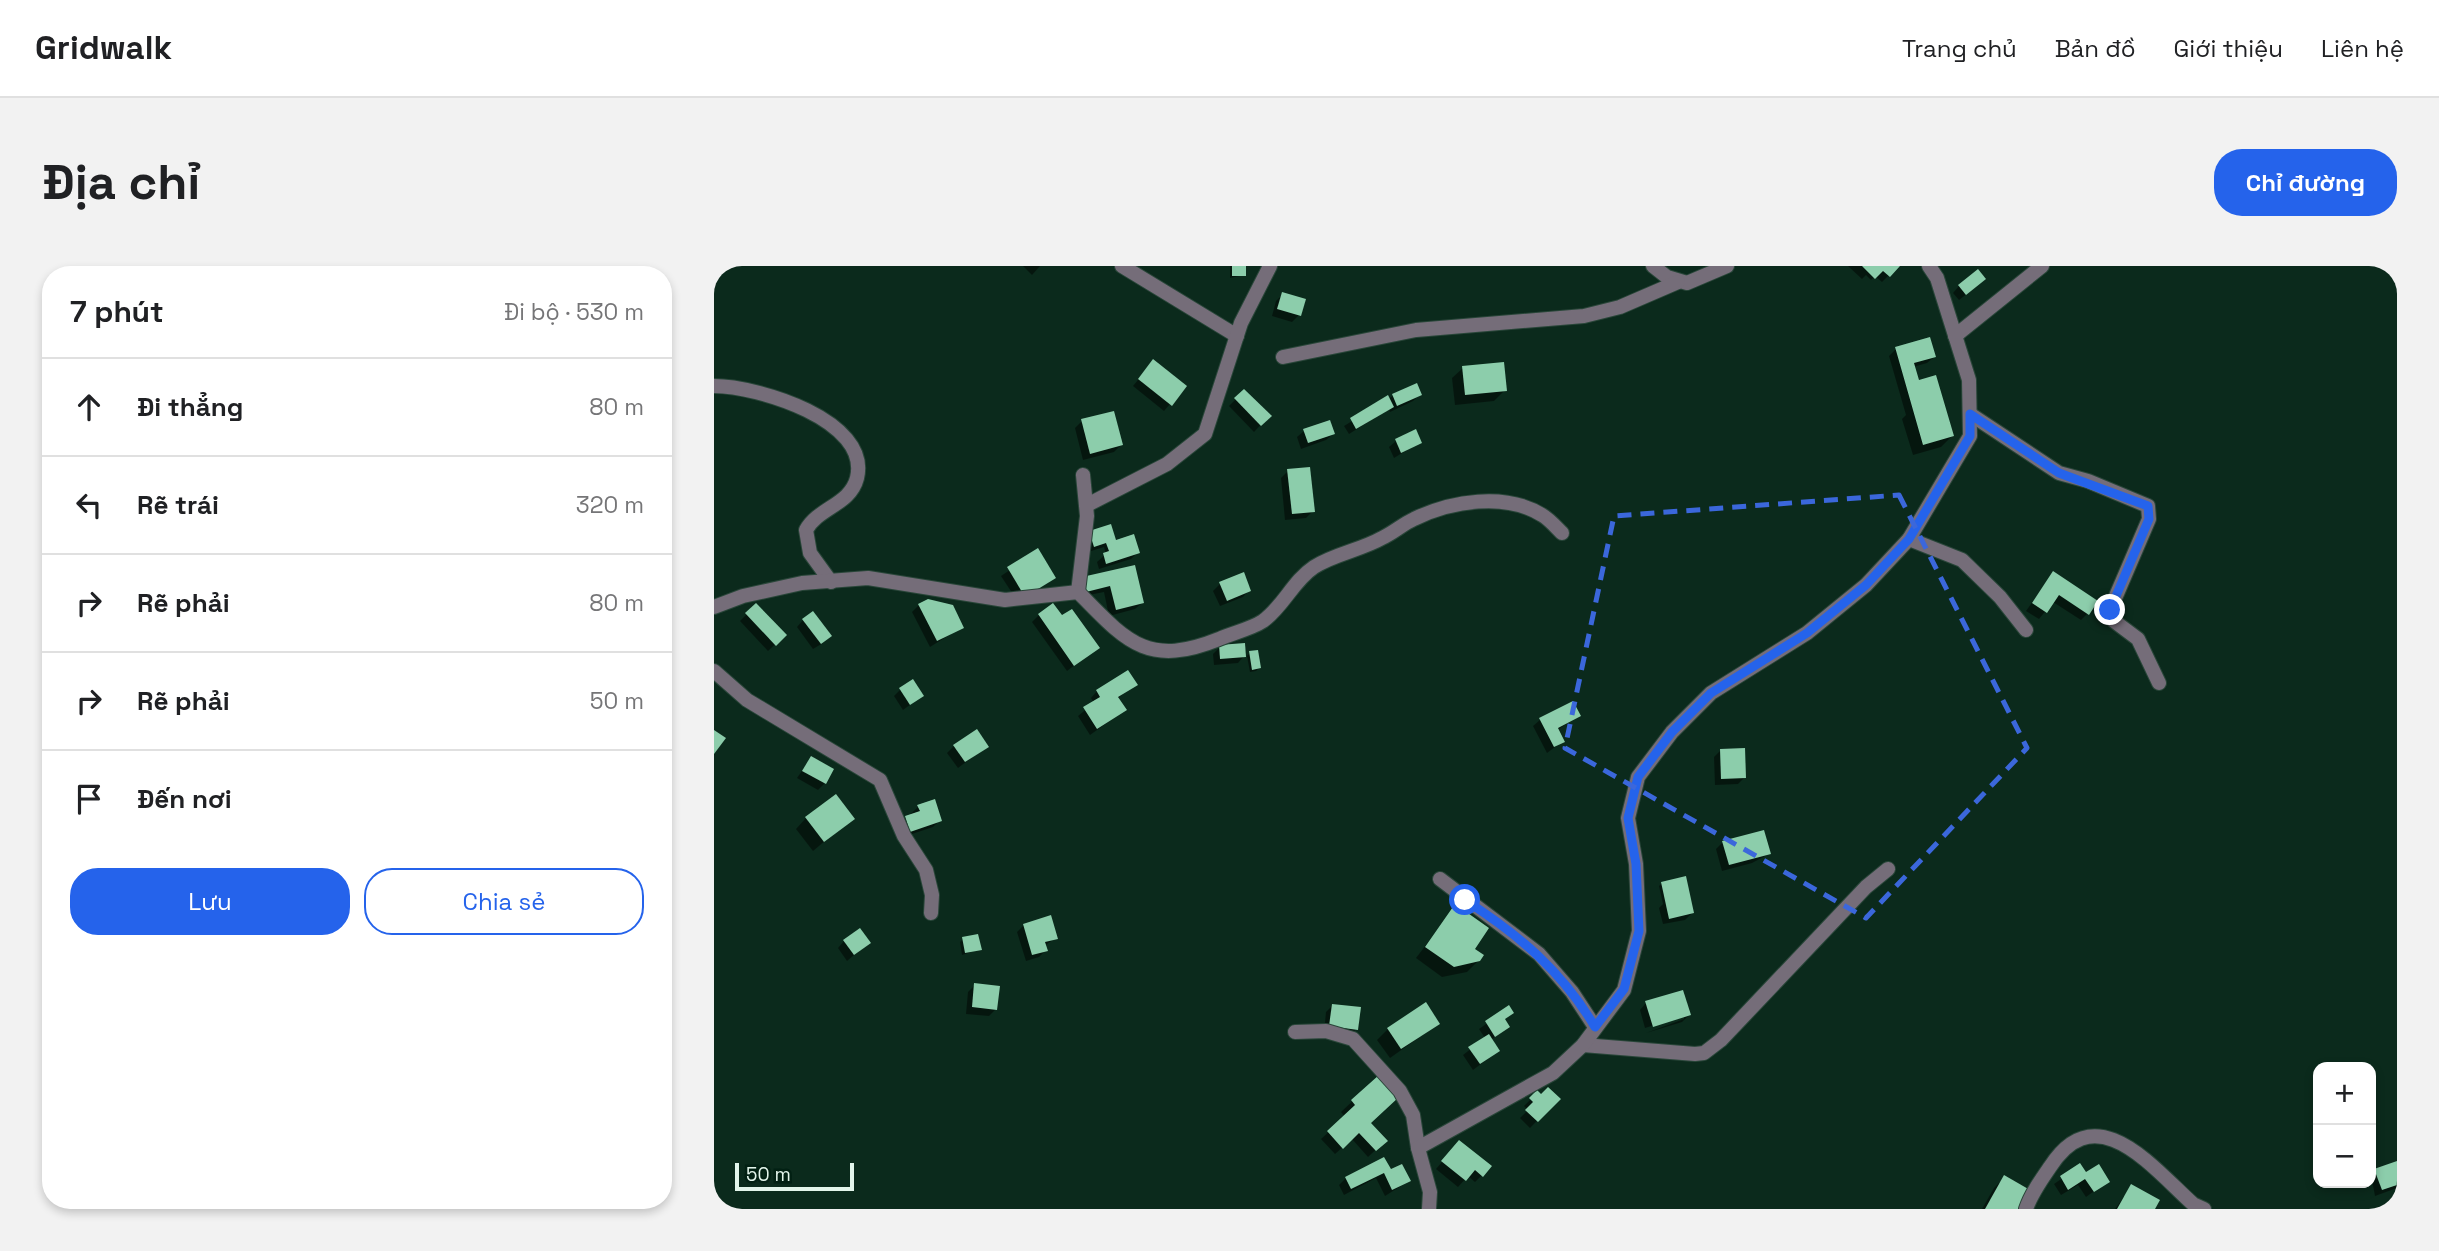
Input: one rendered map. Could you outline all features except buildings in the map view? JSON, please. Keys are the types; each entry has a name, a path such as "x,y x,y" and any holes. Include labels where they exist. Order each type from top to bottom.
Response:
{"street":[{"path":"1122,266 1237,336"},
{"path":"1087,505 1167,464 1205,434 1237,336 1254,293 1270,266"},
{"path":"1653,266 1678,282 1687,283 1703,279 1727,266"},
{"path":"1418,1148 1553,1073 1583,1045 1624,989 1639,931 1636,864 1628,818 1638,777 1672,732 1711,693 1807,633 1866,585 1909,539 1970,436 1969,380 1937,278 1929,266"},
{"path":"1955,336 2042,266"},
{"path":"1283,356 1416,330 1584,316 1620,307 1678,282"},
{"path":"714,386 749,390 785,400 826,423 846,438 854,449 858,463 856,479 850,492 846,498 818,514 806,530 810,553 831,582"},
{"path":"1970,414 2059,473 2148,506 2149,519 2110,610 2114,621 2138,639 2159,682"},
{"path":"1078,592 1087,505 1083,475"},
{"path":"1078,592 1116,631 1147,649 1170,653 1197,648 1263,621 1304,575 1316,566 1383,538 1412,519 1439,508 1489,501 1522,507 1542,515 1562,533"},
{"path":"1909,539 1962,560 2000,597 2026,630"},
{"path":"714,607 743,596 802,583 868,578 1005,600 1078,592"},
{"path":"714,671 747,700 880,780 904,836 926,870 932,895 931,913"},
{"path":"1583,1045 1684,1054 1704,1052 1721,1040 1866,887 1888,869"},
{"path":"1440,879 1539,954 1573,992 1595,1027"},
{"path":"1295,1032 1326,1031 1353,1039 1400,1091 1413,1115 1418,1148 1430,1192 1429,1209"},
{"path":"2026,1209 2054,1161 2071,1141 2094,1135 2111,1138 2130,1148 2193,1204 2204,1209"}],"highlighted area":[{"path":"1899,495 2027,748 1866,918 1565,748 1614,516"}],"route":[{"path":"1465,900 1507,927 1539,954 1573,992 1595,1027 1624,989 1639,931 1636,864 1628,818 1638,777 1672,732 1711,693 1807,633 1866,585 1909,539 1970,436 1970,414 2059,473 2088,481 2148,506 2149,519 2112,600 2110,610"}]}
